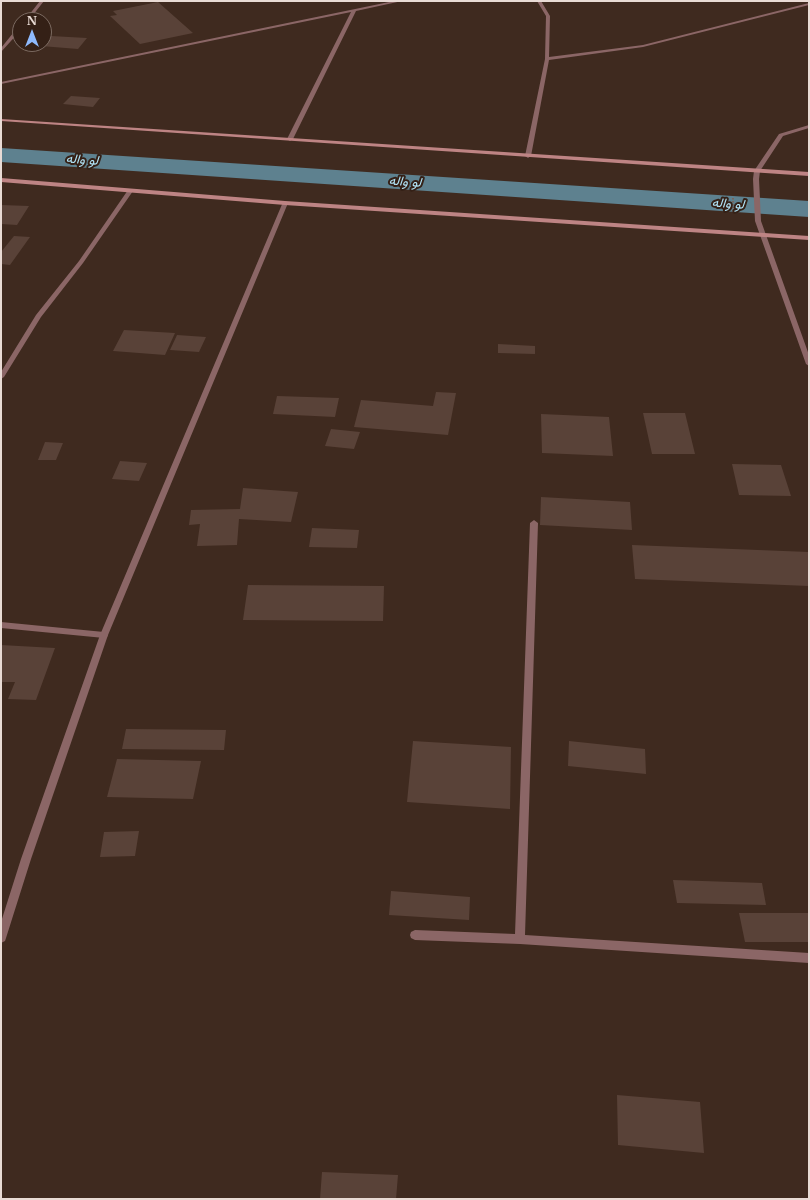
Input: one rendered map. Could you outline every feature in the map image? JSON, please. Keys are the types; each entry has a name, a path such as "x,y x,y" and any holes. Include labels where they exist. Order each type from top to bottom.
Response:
{"street":[{"path":"33,12 42,1"},
{"path":"1,83 400,1"},
{"path":"528,156 547,59 548,16 539,1"},
{"path":"547,59 643,46 809,4"},
{"path":"290,139 354,11"},
{"path":"1,51 12,38"},
{"path":"1,120 809,174"},
{"path":"809,126 781,135 757,171 756,179 758,221 809,364"},
{"path":"1,180 285,203 809,238"},
{"path":"1,377 38,316 81,262 130,191"},
{"path":"1,938 26,859 104,635 285,203"},
{"path":"520,939 534,524"},
{"path":"1,625 104,635"},
{"path":"415,935 520,939 809,958"}],"building":[{"path":"158,2 193,33 140,44 110,16 117,15 113,11"},
{"path":"52,36 87,38 78,49 52,47"},
{"path":"71,96 100,98 93,107 63,104"},
{"path":"1,205 29,206 17,225 1,224"},
{"path":"14,236 30,237 10,265 1,264 1,252"},
{"path":"124,330 175,333 165,355 113,351"},
{"path":"177,335 206,337 199,352 170,350"},
{"path":"498,344 535,346 535,354 498,353"},
{"path":"436,392 456,393 448,435 354,427 361,400 433,406"},
{"path":"277,396 339,398 335,417 273,414"},
{"path":"643,413 685,413 695,454 652,454"},
{"path":"541,414 609,417 613,456 542,453"},
{"path":"331,429 360,432 354,449 325,446"},
{"path":"45,442 63,443 56,460 38,460"},
{"path":"120,461 147,463 139,481 112,479"},
{"path":"732,464 781,465 791,496 739,495"},
{"path":"243,488 298,492 291,522 239,519 237,545 197,546 200,524 189,525 191,510 240,509"},
{"path":"541,497 630,502 632,530 540,525"},
{"path":"312,528 359,530 357,548 309,547"},
{"path":"632,545 809,552 809,586 635,579"},
{"path":"248,585 384,586 383,621 243,620"},
{"path":"1,645 55,648 36,700 8,699 15,682 1,682"},
{"path":"126,729 226,730 224,750 122,749"},
{"path":"413,741 511,747 510,809 407,802"},
{"path":"569,741 645,749 646,774 568,766"},
{"path":"117,759 201,761 193,799 107,797"},
{"path":"139,831 135,856 100,857 104,832"},
{"path":"673,880 762,883 766,905 677,903"},
{"path":"391,891 470,897 469,920 389,915"},
{"path":"739,913 809,913 809,942 745,942"},
{"path":"617,1095 700,1102 704,1153 618,1145"},
{"path":"322,1172 398,1175 396,1199 320,1199"}],"waterway":[{"name":"لو واله","path":"1,155 809,209"}]}
